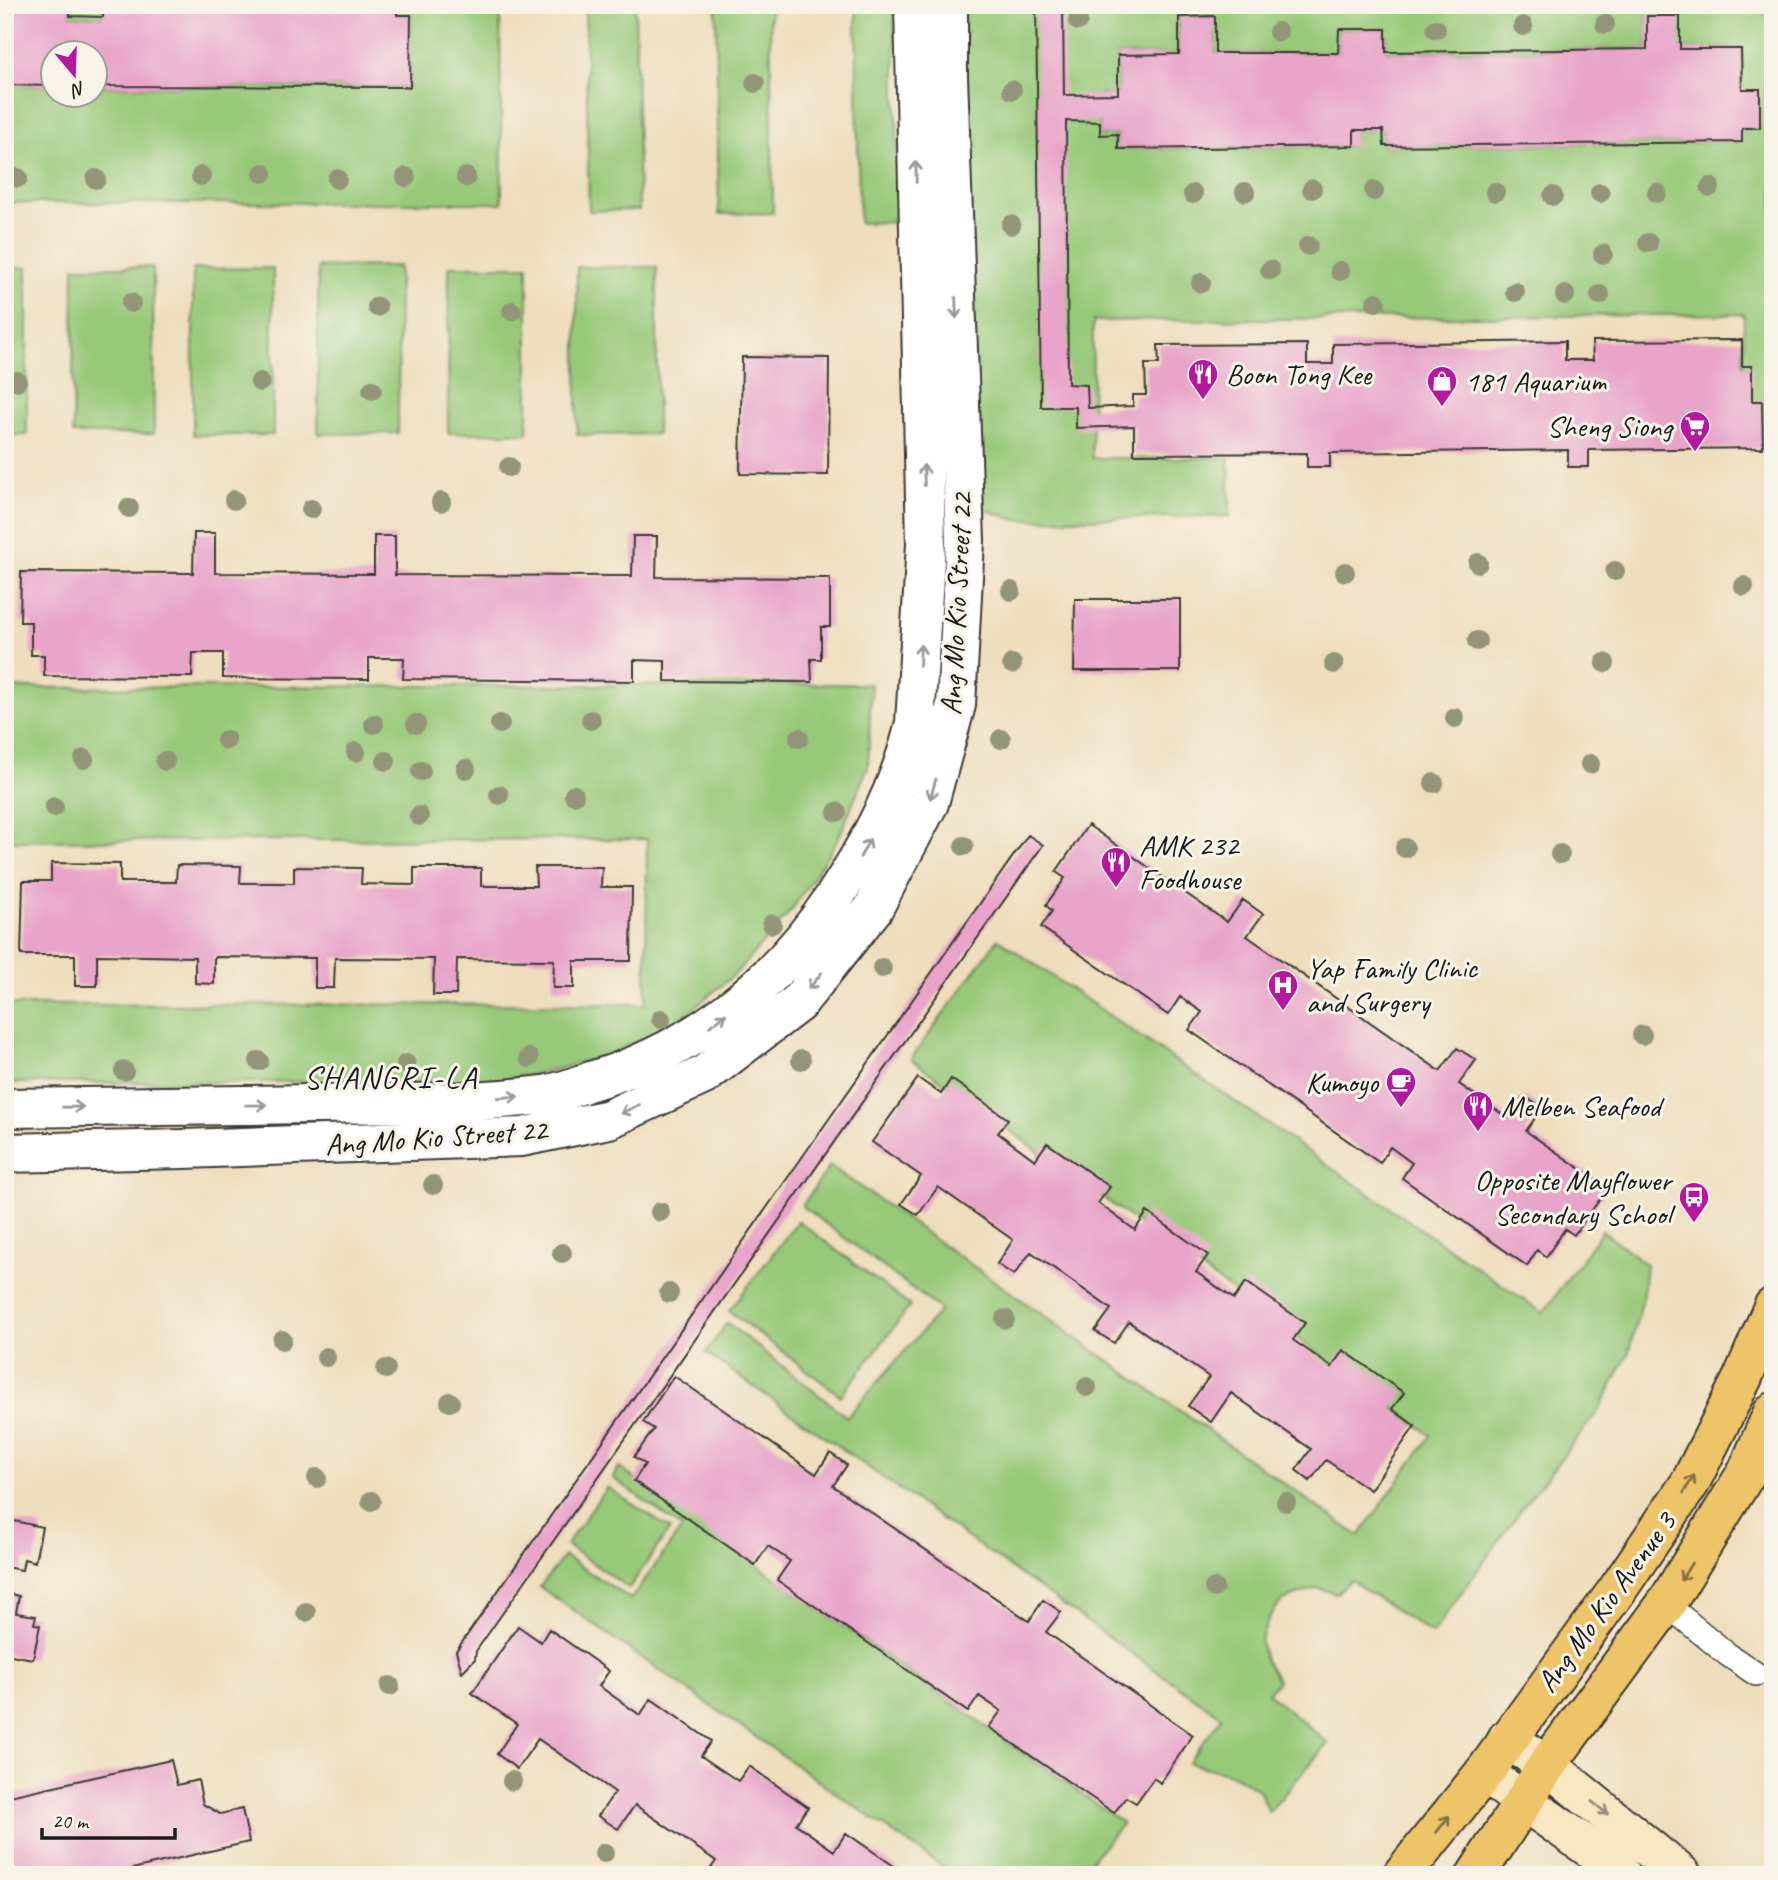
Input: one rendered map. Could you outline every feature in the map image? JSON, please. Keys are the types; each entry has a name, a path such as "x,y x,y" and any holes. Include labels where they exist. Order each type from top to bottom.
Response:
{"main road":[{"name":"Ang Mo Kio Avenue 3","path":"1402,1875 1484,1773 1618,1589 1690,1483 1743,1377 1773,1307"},
{"name":"Ang Mo Kio Avenue 3","path":"1476,1875 1547,1765 1666,1604 1747,1472 1773,1412"},
{"path":"1507,1739 1547,1765 1682,1875"},
{"path":"1484,1773 1591,1849 1622,1875"}],"street":[{"name":"Ang Mo Kio Street 22","path":"5,1108 446,1102 546,1094 611,1075 664,1054 719,1020 766,978 815,926 854,867 885,810 909,749 915,723 926,544 914,5"},
{"name":"Ang Mo Kio Street 22","path":"5,1153 522,1137 609,1119 704,1075 798,1003 873,909 929,803 956,705 965,541 948,76 948,5"}],"lane":[{"path":"1666,1604 1756,1674"}],"green space":[{"path":"70,5 103,5 103,17 70,16"},
{"path":"397,5 500,5 502,203 5,203 5,85 38,86 38,108 108,108 108,86 410,87 411,15 397,15"},
{"path":"585,5 635,5 639,210 589,211"},
{"path":"716,5 770,5 773,213 719,214"},
{"path":"856,5 894,5 899,222 859,223"},
{"path":"964,5 1773,5 1773,460 1772,446 1742,443 1744,314 1093,321 1092,458 1229,458 1230,516 1016,520 984,509 977,475","holes":["1214,16 1215,53 1338,53 1339,29 1386,29 1386,52 1647,49 1647,17 1680,49 1741,49 1742,89 1760,128 1742,128 1741,142 1384,146 1383,130 1354,130 1353,146 1119,149 1118,134 1100,135 1100,94 1118,94 1118,55 1179,54 1179,17"]},
{"path":"399,266 398,433 318,434 318,267"},
{"path":"449,266 528,266 528,433 448,433"},
{"path":"27,267 27,435 5,435 5,268"},
{"path":"74,267 153,267 154,434 73,434"},
{"path":"577,267 657,267 657,434 577,435"},
{"path":"273,268 273,435 193,435 193,269"},
{"path":"871,684 868,767 838,839 791,911 735,974 676,1023 608,1055 554,1070 496,1081 5,1083 5,1005 646,1004 647,839 5,841 5,688"},
{"path":"998,939 1543,1313 1602,1231 1646,1264 1642,1302 1628,1354 1600,1409 1523,1507 1432,1634 1350,1580 1336,1594 1318,1588 1291,1597 1280,1603 1269,1618 1260,1642 1265,1660 1278,1681 1268,1693 1328,1743 1269,1812 1260,1791 1235,1775 1188,1763 1222,1717 706,1353 727,1323 847,1417 941,1310 802,1206 830,1166 1359,1536 1431,1435 911,1059"},
{"path":"798,1221 910,1306 841,1396 729,1311"},
{"path":"618,1467 1123,1823 1079,1875 954,1875 540,1587 564,1556 631,1599 682,1528 613,1478"},
{"path":"607,1487 670,1529 629,1588 566,1545"}],"building":[{"path":"5,5 70,5 70,16 103,17 103,5 397,5 397,15 411,15 410,87 108,86 108,38 38,38 38,86 5,85"},
{"path":"1036,5 1063,5 1064,95 1118,94 1118,55 1179,54 1179,17 1215,16 1215,53 1338,53 1339,29 1386,29 1386,52 1647,49 1647,16 1680,16 1680,49 1741,49 1742,89 1760,89 1760,128 1742,128 1742,142 1384,146 1383,130 1354,130 1354,146 1118,149 1118,134 1100,135 1100,122 1066,121 1068,384 1087,385 1088,408 1133,406 1133,395 1146,395 1145,364 1159,364 1158,345 1307,344 1307,364 1333,364 1333,344 1565,341 1565,360 1593,360 1592,341 1742,340 1742,366 1752,366 1752,401 1762,401 1763,448 1589,450 1589,467 1568,467 1568,450 1330,453 1330,467 1307,467 1307,453 1134,454 1134,426 1076,428 1076,407 1041,407"},
{"path":"742,357 829,358 828,475 740,474"},
{"path":"194,533 215,533 215,573 374,574 374,536 395,536 395,575 632,576 633,536 657,536 656,577 830,578 830,627 821,627 821,659 811,659 812,682 665,681 665,661 634,660 634,681 403,679 404,658 369,658 369,679 223,678 223,653 193,653 192,677 44,676 44,655 31,655 31,622 20,622 21,572 193,573"},
{"path":"1075,599 1180,599 1180,671 1074,671"},
{"path":"1088,825 1227,922 1243,900 1263,914 1247,936 1440,1071 1457,1048 1476,1060 1459,1084 1508,1118 1524,1096 1542,1108 1526,1131 1608,1188 1574,1235 1565,1229 1546,1257 1537,1250 1527,1266 1402,1178 1412,1163 1390,1147 1380,1163 1189,1030 1202,1012 1180,997 1168,1015 1041,927 1052,911 1046,905 1065,878 1056,872"},
{"path":"1028,835 1043,845 476,1651 475,1659 462,1672 456,1651"},
{"path":"51,863 120,864 120,882 176,882 177,865 241,866 240,883 294,883 294,867 362,868 361,884 414,885 414,868 481,868 481,886 536,886 535,867 602,867 601,887 632,887 631,961 574,961 574,988 553,988 554,960 457,959 456,995 433,995 434,959 335,958 334,988 315,988 315,958 214,957 214,984 195,983 195,957 97,955 97,986 75,986 75,955 21,955 23,881 51,881"},
{"path":"918,1078 941,1094 951,1079 1008,1119 998,1133 1035,1160 1047,1143 1110,1187 1098,1203 1135,1230 1147,1212 1208,1255 1196,1272 1234,1299 1246,1282 1305,1323 1293,1340 1332,1367 1343,1350 1404,1393 1392,1409 1415,1426 1370,1490 1326,1460 1310,1481 1296,1470 1311,1449 1231,1393 1211,1422 1188,1406 1209,1377 1129,1322 1114,1343 1095,1331 1111,1309 1031,1252 1014,1275 997,1264 1013,1240 938,1187 918,1215 901,1204 921,1176 872,1142"},
{"path":"674,1376 816,1474 830,1453 847,1465 833,1486 1029,1621 1043,1600 1061,1612 1046,1632 1193,1735 1160,1783 1154,1778 1136,1803 1126,1797 1114,1813 989,1727 1001,1711 979,1696 968,1712 777,1580 790,1561 768,1546 755,1565 634,1481 645,1464 634,1457 654,1429 643,1422"},
{"path":"5,1519 42,1527 35,1562 24,1559 22,1570 5,1567"},
{"path":"5,1593 19,1596 16,1613 36,1616 34,1624 40,1625 33,1659 5,1654"},
{"path":"518,1626 541,1642 549,1629 609,1671 599,1686 640,1715 651,1699 711,1741 701,1756 738,1781 749,1766 808,1807 796,1824 834,1851 846,1833 904,1873 706,1875 716,1861 635,1805 618,1829 598,1816 615,1792 538,1739 517,1769 497,1754 517,1724 472,1693"},
{"path":"171,1760 177,1785 198,1780 203,1804 220,1814 242,1809 249,1842 106,1875 5,1875 5,1797"}],"place":[{"name":"Boon Tong Kee","path":"1203,401"},
{"name":"181 Aquarium","path":"1442,408"},
{"name":"Sheng Siong","path":"1695,453"},
{"name":"AMK 232 Foodhouse","path":"1116,889"},
{"name":"Yap Family Clinic and Surgery","path":"1283,1012"},
{"name":"Kumoyo","path":"1401,1109"},
{"name":"Melben Seafood","path":"1478,1133"},
{"name":"Opposite Mayflower Secondary School","path":"1694,1224"}],"district":[{"name":"SHANGRI-LA","path":"391,1077"}]}
